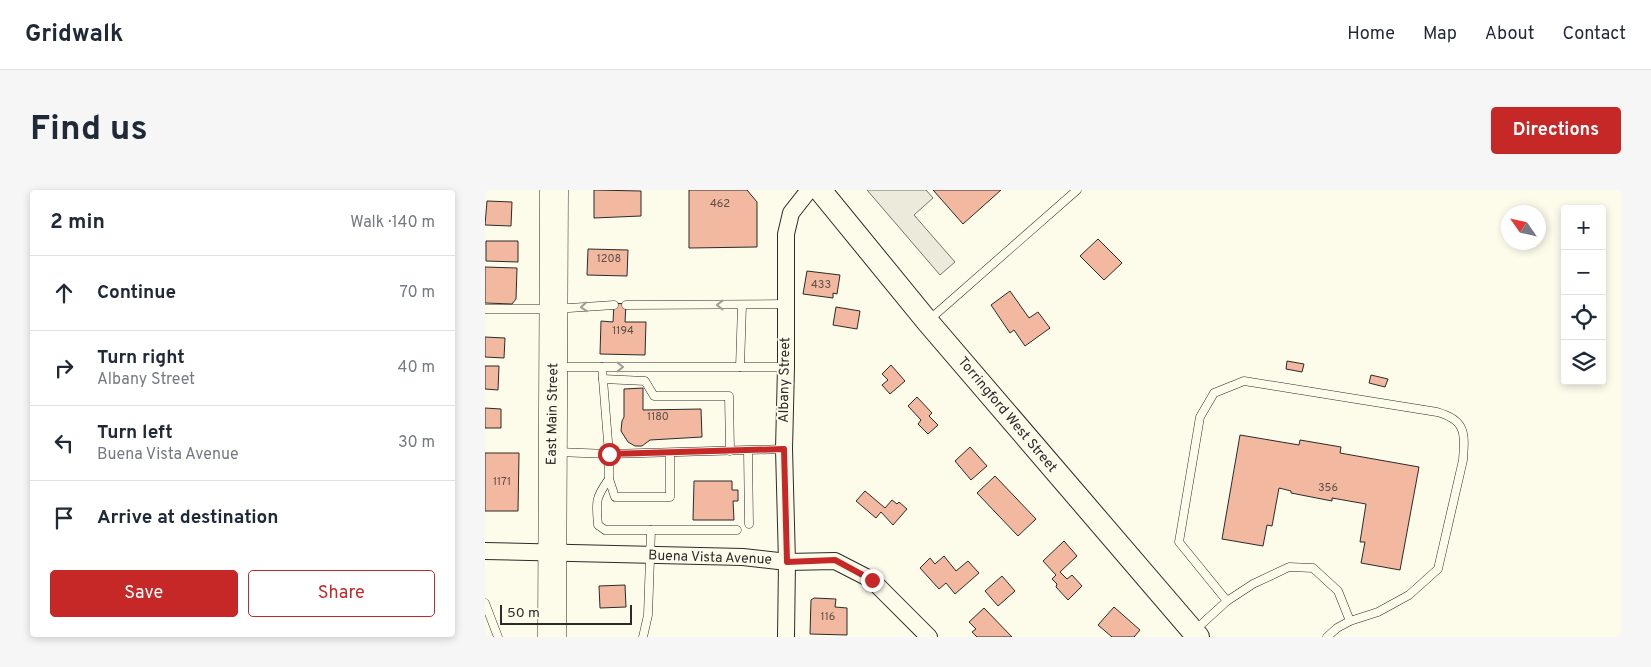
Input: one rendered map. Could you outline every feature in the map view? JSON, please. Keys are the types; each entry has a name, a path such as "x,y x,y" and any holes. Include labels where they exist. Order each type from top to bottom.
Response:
{"highway":[{"name":"East Main Street","path":"552,637 553,190"}],"main road":[{"name":"Torringford West Street","path":"820,190 927,321 1195,634"}],"street":[{"name":"Albany Street","path":"786,637 787,562 784,449 786,234 791,213 809,190"},
{"name":"Buena Vista Avenue","path":"485,551 743,557 787,562 835,560 872,580 929,637"}],"lane":[{"path":"927,321 1077,190"},
{"path":"626,305 786,304"},
{"path":"485,309 554,310 614,305"},
{"path":"740,367 742,305"},
{"path":"553,367 786,367"},
{"path":"602,367 609,454 609,479 615,498 671,497 670,453"},
{"path":"603,379 645,381 654,396 729,396 729,452"},
{"path":"1227,601 1179,542 1200,417 1214,393 1244,381 1437,412 1449,416 1459,423 1463,431 1463,452 1438,569 1409,595 1378,612 1350,621 1337,628 1327,637"},
{"path":"553,452 609,454 784,449"},
{"path":"747,451 749,524"},
{"path":"609,479 600,491 596,502 598,525 605,530 737,530"},
{"path":"643,637 648,615 651,530"},
{"path":"1195,634 1227,601 1253,584 1289,567 1313,568 1338,591 1350,621"},
{"path":"485,603 497,637"}],"shaded area":[{"path":"867,190 926,190 933,198 914,215 955,262 940,275"}],"building":[{"path":"594,190 641,191 641,216 594,218"},
{"path":"689,190 747,190 757,202 757,247 689,248"},
{"path":"933,190 1001,190 963,224"},
{"path":"487,201 512,202 511,226 485,225"},
{"path":"1098,239 1122,263 1104,280 1080,256"},
{"path":"486,241 518,241 518,262 486,261"},
{"path":"588,249 628,250 627,276 587,275"},
{"path":"485,267 517,268 516,299 512,304 485,303"},
{"path":"807,271 840,275 837,294 833,293 833,298 803,294"},
{"path":"1010,291 1029,318 1038,312 1050,328 1025,346 1014,330 1010,333 991,305"},
{"path":"614,303 626,304 625,322 646,322 645,355 600,354 601,321 613,322"},
{"path":"836,307 860,311 857,329 833,325"},
{"path":"485,337 505,338 504,358 485,357"},
{"path":"1287,361 1304,364 1302,372 1286,369"},
{"path":"891,365 905,381 890,394 882,385 888,380 882,374"},
{"path":"485,366 499,366 498,390 485,389"},
{"path":"1371,375 1388,379 1385,387 1369,383"},
{"path":"643,388 643,410 701,409 702,437 650,440 642,446 635,446 628,442 621,431 624,417 624,389"},
{"path":"917,397 932,413 929,416 938,425 928,434 918,424 921,420 908,406"},
{"path":"485,408 501,409 501,428 485,428"},
{"path":"1240,435 1299,445 1300,440 1341,447 1340,453 1419,467 1400,570 1361,563 1365,542 1360,542 1366,504 1332,498 1332,501 1291,493 1291,491 1279,488 1272,526 1267,525 1263,546 1222,539"},
{"path":"970,447 987,466 971,480 955,461"},
{"path":"485,453 519,453 518,511 485,511"},
{"path":"995,476 1036,519 1018,536 977,493"},
{"path":"694,481 732,481 732,490 738,490 738,501 733,501 734,520 693,520"},
{"path":"865,491 885,508 892,500 897,504 899,502 907,509 893,525 881,512 876,518 856,501"},
{"path":"1064,541 1077,556 1060,572 1067,579 1072,575 1082,586 1068,600 1056,587 1057,584 1052,579 1056,575 1043,561"},
{"path":"944,556 956,571 968,561 979,573 955,594 946,583 939,589 920,568 930,558 935,564"},
{"path":"1002,576 1015,591 998,606 985,591"},
{"path":"625,585 626,607 600,608 599,586"},
{"path":"814,598 836,599 835,607 847,608 847,635 810,634 811,600"},
{"path":"1114,607 1140,630 1134,637 1112,637 1098,625"},
{"path":"984,608 1012,637 977,637 972,632 976,629 969,622"}],"route":[{"path":"609,454 784,449 787,562 835,560 872,580"}]}
